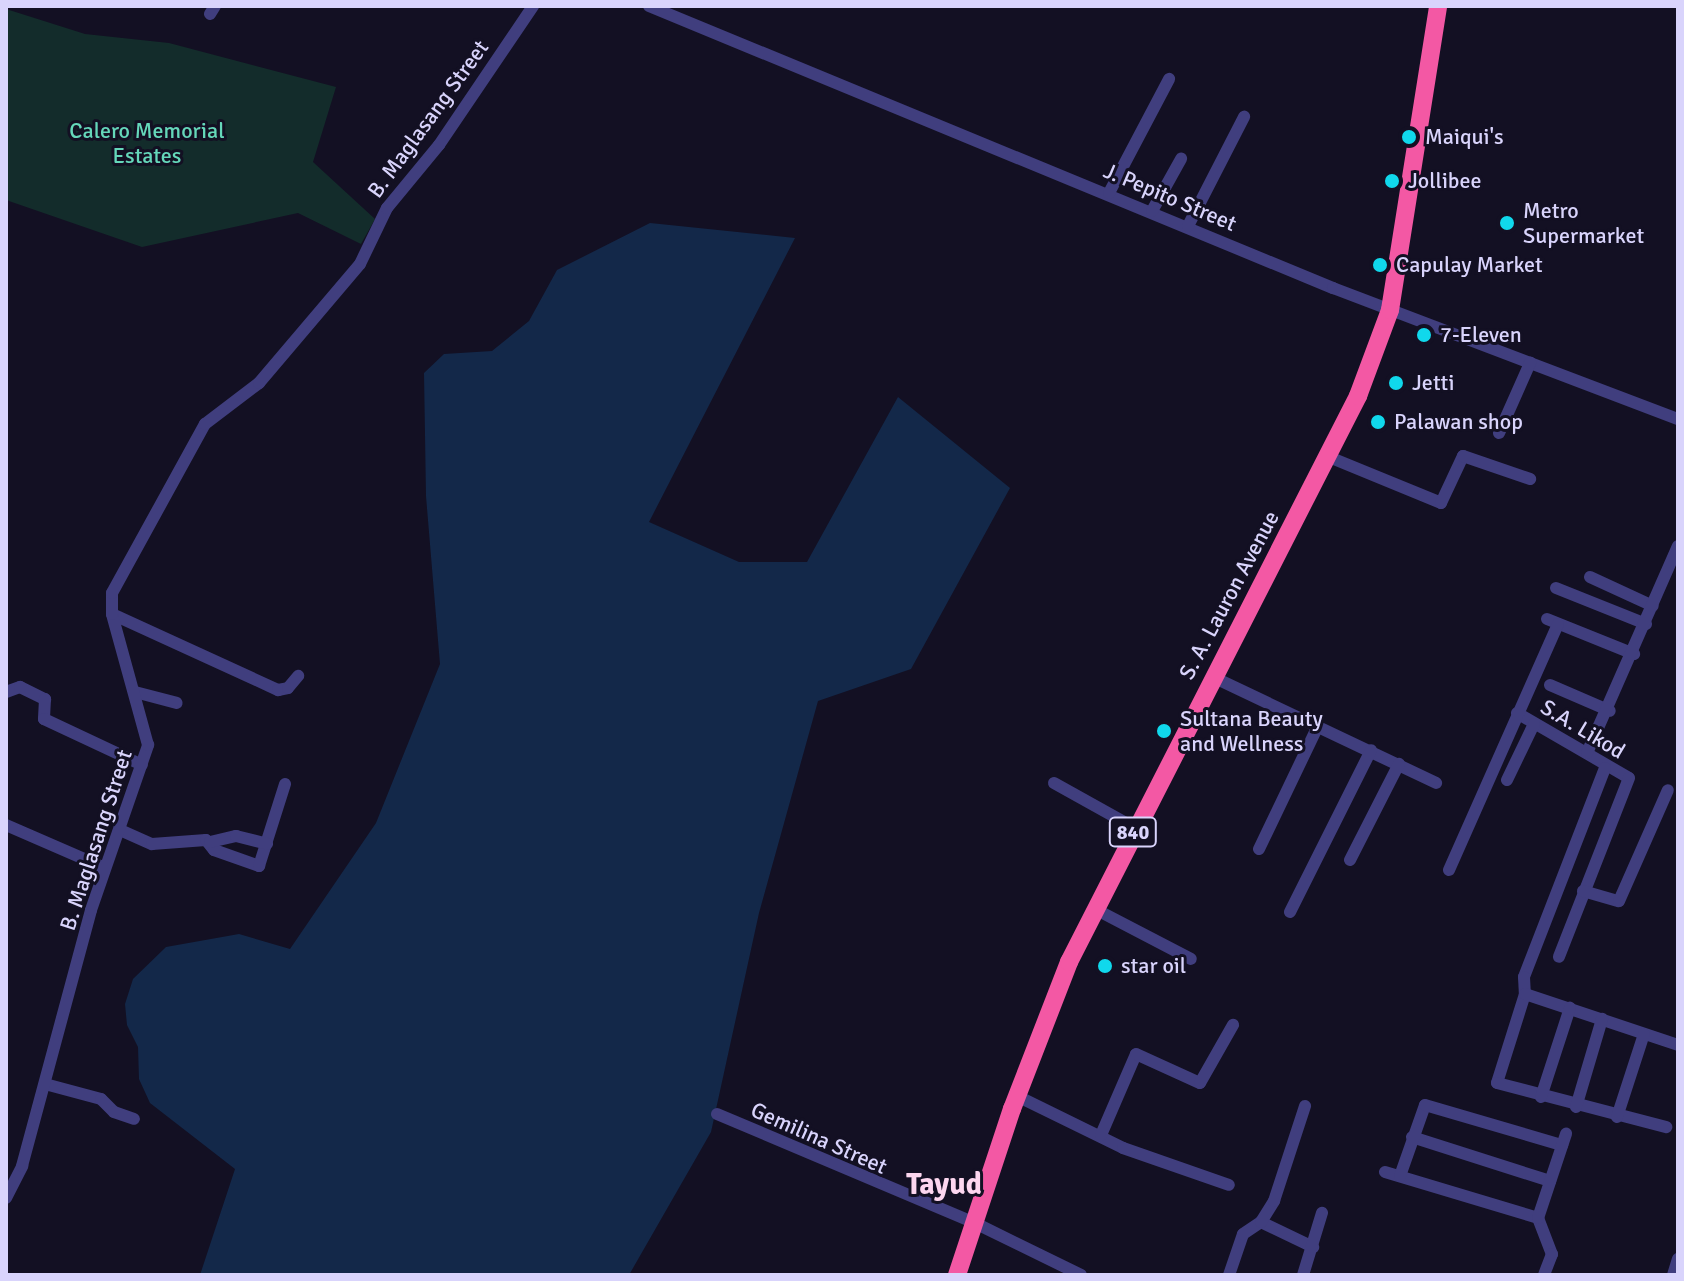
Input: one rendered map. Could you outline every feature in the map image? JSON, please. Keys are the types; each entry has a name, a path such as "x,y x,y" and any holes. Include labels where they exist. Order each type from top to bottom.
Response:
{"highway":[{"name":"S. A. Lauron Avenue","path":"957,1275 1017,1096 1095,909 1354,408 1390,310 1438,6"}],"street":[{"name":"B. Maglasang Street","path":"7,1195 12,1172 45,1084 105,868 149,741 112,614 112,593 125,564 205,424 259,383 360,264 387,208 439,145 533,6"},
{"name":"J. Pepito Street","path":"649,6 1390,310 1678,419"},
{"path":"1109,193 1169,79"},
{"path":"1188,226 1244,117"},
{"path":"1152,211 1181,159"},
{"path":"1499,433 1530,363"},
{"path":"1329,457 1441,503 1463,456 1530,479"},
{"path":"1587,753 1610,711 1678,546"},
{"path":"1590,577 1653,606"},
{"path":"1556,588 1646,624"},
{"path":"112,614 278,690 288,688 298,676"},
{"path":"1449,870 1517,713 1552,621 1634,654"},
{"path":"1213,677 1436,783"},
{"path":"1550,685 1610,711"},
{"path":"6,692 20,687 45,699 44,719 142,765"},
{"path":"135,692 177,703"},
{"name":"S.A. Likod","path":"1517,713 1587,753 1605,768 1629,778 1583,891"},
{"path":"1507,780 1534,724"},
{"path":"1259,849 1318,726"},
{"path":"1290,912 1371,750"},
{"path":"1350,860 1399,764"},
{"path":"1605,768 1524,977 1525,994 1497,1083 1576,1107 1666,1127"},
{"path":"1054,783 1135,828"},
{"path":"210,842 214,850 259,866 285,784"},
{"path":"1559,957 1583,891 1619,901 1668,790"},
{"path":"6,825 105,868"},
{"path":"120,830 152,844 210,842 236,836 267,844"},
{"path":"1095,909 1191,959"},
{"path":"1525,994 1678,1045"},
{"path":"1541,1097 1570,1008"},
{"path":"1576,1107 1602,1019"},
{"path":"1101,1135 1136,1054 1200,1083 1233,1025"},
{"path":"1617,1117 1644,1034"},
{"path":"45,1084 101,1099 114,1112 134,1119"},
{"path":"1017,1096 1123,1148 1229,1185"},
{"path":"1400,1176 1420,1108 1427,1105 1564,1139 1538,1218 1551,1246 1544,1275"},
{"path":"1229,1275 1243,1234 1261,1222 1274,1201 1305,1106"},
{"name":"Gemilina Street","path":"717,1114 975,1223 1081,1275"},
{"path":"1412,1137 1550,1181"},
{"path":"1385,1172 1538,1218"},
{"path":"1303,1275 1322,1213"},
{"path":"1261,1222 1313,1247"}],"green space":[{"name":"Calero Memorial Estates","path":"6,9 85,34 169,43 336,87 313,162 375,219 361,244 298,213 142,247 6,200"}],"water":[{"path":"650,223 795,238 649,522 739,562 807,562 898,397 1010,488 911,669 818,701 759,913 711,1132 629,1275 200,1275 235,1169 150,1103 139,1079 138,1047 127,1025 125,1004 133,979 166,947 239,934 290,949 376,823 440,664 426,496 424,373 444,354 492,351 529,321 557,270"}],"place":[{"name":"Maiqui's","path":"1409,137"},
{"name":"Jollibee","path":"1392,181"},
{"name":"Metro Supermarket","path":"1507,223"},
{"name":"Capulay Market","path":"1380,265"},
{"name":"7-Eleven","path":"1424,335"},
{"name":"Jetti","path":"1396,383"},
{"name":"Palawan shop","path":"1378,422"},
{"name":"Sultana Beauty and Wellness","path":"1164,731"},
{"name":"star oil","path":"1105,966"}],"district":[{"name":"Tayud","path":"944,1185"}]}
